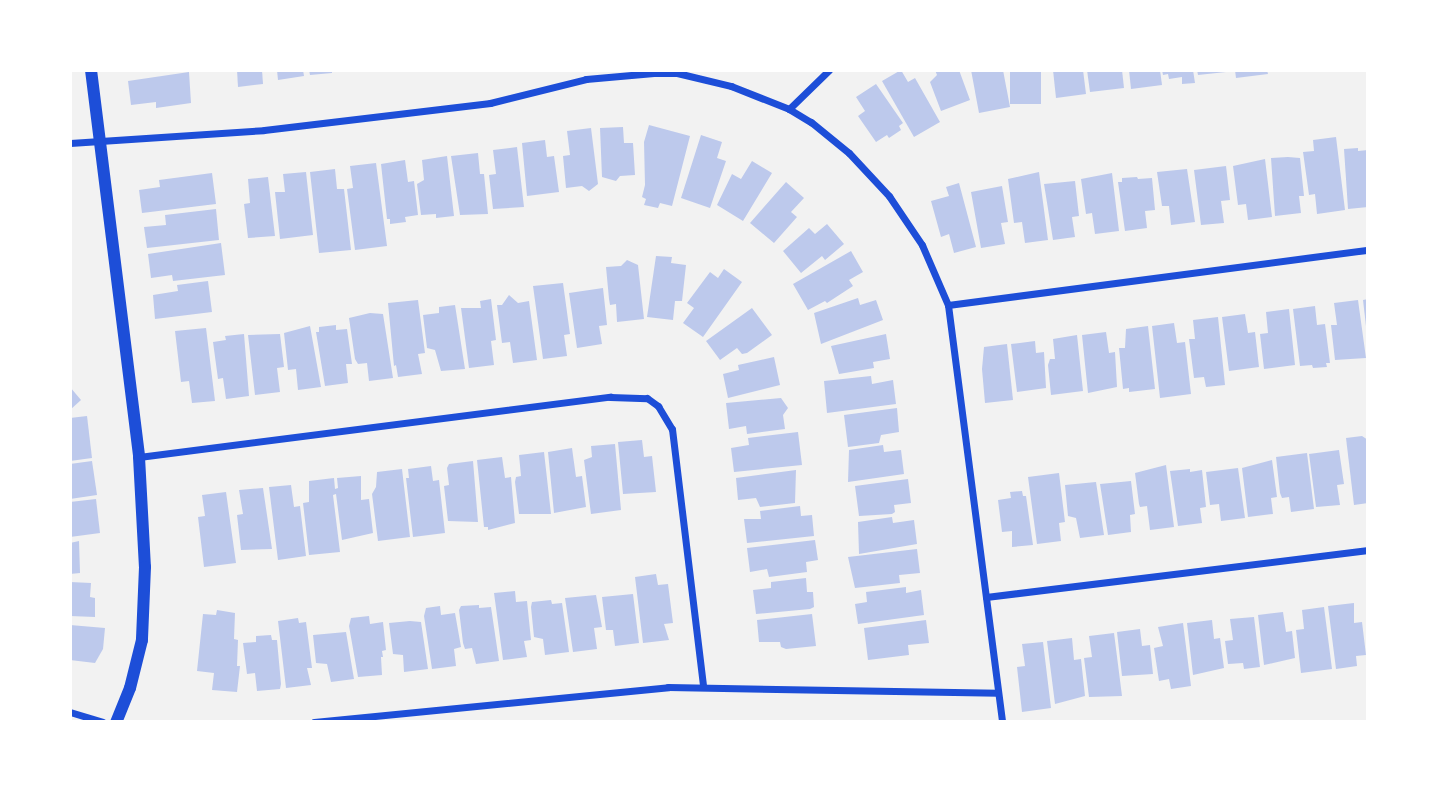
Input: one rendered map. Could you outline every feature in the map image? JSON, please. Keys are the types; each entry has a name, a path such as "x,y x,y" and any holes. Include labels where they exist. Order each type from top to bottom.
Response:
{"street":[{"path":"91,70 139,457 145,567 142,640 130,688 117,722"},
{"path":"789,110 829,70"},
{"path":"70,143 264,130 490,103 586,79 677,72 731,86 789,110 849,153 889,196 922,244 948,305 1002,722"},
{"path":"948,305 1368,250"},
{"path":"139,457 610,397 647,398 658,406 671,429 703,686"},
{"path":"986,597 1368,550"},
{"path":"314,722 633,690 703,686 998,693"},
{"path":"70,712 102,722"}],"building":[{"path":"237,70 262,70 263,84 238,87"},
{"path":"277,70 303,70 304,76 278,80"},
{"path":"309,70 332,70 332,73 310,75"},
{"path":"901,70 908,82 915,78 940,122 914,137 882,81"},
{"path":"935,70 959,70 970,100 941,111 930,82 937,75"},
{"path":"971,70 1003,70 1010,107 979,113"},
{"path":"1010,70 1041,70 1041,104 1010,104"},
{"path":"1053,70 1083,70 1086,94 1056,98"},
{"path":"1087,70 1122,70 1124,88 1090,92"},
{"path":"1129,70 1160,70 1162,85 1131,89"},
{"path":"1162,70 1193,70 1195,83 1182,84 1182,77 1169,79 1168,74 1163,75"},
{"path":"1197,70 1226,70 1226,72 1198,75"},
{"path":"1235,70 1267,70 1268,74 1236,78"},
{"path":"189,72 191,103 156,108 156,102 131,105 128,81"},
{"path":"876,84 903,123 899,126 901,130 876,142 858,116 865,111 856,97"},
{"path":"649,125 690,136 672,206 660,203 658,208 644,205 644,142"},
{"path":"623,127 624,143 633,143 635,175 620,176 616,181 602,177 600,128"},
{"path":"591,128 598,184 589,191 582,186 566,188 563,156 570,155 567,131"},
{"path":"701,135 722,142 717,158 726,161 710,208 681,198"},
{"path":"1336,137 1345,210 1317,214 1315,194 1309,195 1303,152 1314,151 1313,140"},
{"path":"545,140 547,157 554,156 559,192 527,196 522,143"},
{"path":"517,147 524,207 493,209 489,175 496,174 493,150"},
{"path":"1358,148 1358,151 1368,150 1368,207 1348,209 1344,149"},
{"path":"478,153 480,174 484,174 488,214 460,215 451,156"},
{"path":"447,156 454,216 436,218 436,214 421,215 417,184 424,180 422,160"},
{"path":"1271,158 1300,158 1304,196 1299,196 1301,213 1275,216"},
{"path":"1265,159 1272,217 1248,220 1246,204 1238,205 1233,166"},
{"path":"405,160 408,182 414,181 418,215 405,217 406,222 390,224 390,219 387,219 381,164"},
{"path":"752,161 772,173 743,221 717,205 732,174 741,179"},
{"path":"376,163 387,246 355,250 347,189 353,188 350,166"},
{"path":"1226,166 1230,200 1221,201 1224,223 1201,225 1194,170"},
{"path":"335,169 337,189 344,189 351,250 319,253 310,172"},
{"path":"1187,169 1195,222 1171,225 1169,206 1162,206 1157,172"},
{"path":"306,172 313,235 280,239 275,192 285,192 283,174"},
{"path":"1039,172 1048,240 1025,243 1022,222 1014,223 1008,179"},
{"path":"212,173 216,204 142,213 139,190 160,187 159,180"},
{"path":"1112,173 1119,231 1095,234 1092,213 1086,214 1081,179"},
{"path":"268,177 275,236 248,238 244,204 250,203 248,179"},
{"path":"1122,178 1152,178 1155,210 1145,211 1147,228 1125,231 1118,182 1122,182"},
{"path":"1075,181 1079,216 1072,217 1075,237 1053,240 1044,184"},
{"path":"786,182 804,198 791,212 797,217 774,243 750,223"},
{"path":"959,183 976,247 954,253 949,234 941,237 931,201 949,196 946,187"},
{"path":"1002,186 1008,222 1001,223 1005,244 981,248 971,192"},
{"path":"216,209 219,240 147,248 144,227 166,225 165,215"},
{"path":"827,224 844,244 825,260 822,256 801,273 783,251 809,228 815,234"},
{"path":"221,243 225,275 173,281 172,275 151,278 148,254"},
{"path":"851,251 863,272 849,280 853,286 827,303 825,301 808,310 793,284"},
{"path":"656,256 672,257 671,263 686,265 682,301 675,301 673,320 647,317"},
{"path":"627,260 638,265 644,319 617,322 616,304 610,305 606,267 621,266"},
{"path":"724,269 742,282 703,337 683,323 694,308 687,303 710,272 718,278"},
{"path":"208,281 212,312 155,319 153,295 178,291 177,285"},
{"path":"563,283 570,334 564,335 567,356 543,359 533,286"},
{"path":"603,288 607,325 599,326 602,344 577,348 569,293"},
{"path":"509,295 518,303 529,301 537,360 513,363 510,342 502,343 497,305 502,305"},
{"path":"858,298 860,305 876,300 883,320 821,344 814,313"},
{"path":"491,299 496,340 491,341 494,365 469,368 461,308 481,308 480,301"},
{"path":"1368,299 1368,326 1366,326 1363,300"},
{"path":"418,300 425,353 418,354 422,374 398,377 396,365 394,366 388,303"},
{"path":"1358,300 1366,358 1335,360 1331,325 1337,325 1334,303"},
{"path":"455,305 465,369 441,371 435,350 427,348 423,315 439,313 439,307"},
{"path":"1315,306 1317,325 1325,324 1330,363 1326,363 1327,367 1300,366 1293,309"},
{"path":"752,308 772,335 747,353 742,354 737,348 720,360 706,341"},
{"path":"1289,309 1295,365 1264,369 1260,334 1268,333 1266,312"},
{"path":"370,313 383,314 393,378 369,381 367,363 358,364 355,359 349,318"},
{"path":"1245,314 1248,333 1255,332 1259,367 1229,371 1222,317"},
{"path":"1218,317 1225,385 1206,387 1204,377 1194,378 1189,339 1195,339 1193,320"},
{"path":"1174,323 1177,343 1185,342 1191,394 1160,398 1152,326"},
{"path":"336,325 336,330 347,329 352,364 346,364 348,383 325,386 316,332 319,332 319,327"},
{"path":"310,326 321,387 298,390 296,369 288,370 284,333"},
{"path":"1148,326 1155,389 1129,392 1129,388 1123,389 1119,348 1125,348 1126,329"},
{"path":"206,328 215,401 192,403 189,381 181,382 175,331"},
{"path":"1106,332 1109,353 1115,352 1117,387 1088,393 1082,335"},
{"path":"244,334 249,396 226,399 223,378 218,379 213,342 226,340 225,336"},
{"path":"280,334 284,367 277,368 280,392 255,395 248,335"},
{"path":"886,334 890,359 873,362 874,368 839,374 831,346"},
{"path":"1077,335 1083,391 1051,395 1048,365 1050,359 1055,359 1053,339"},
{"path":"1035,341 1036,353 1044,352 1046,388 1017,392 1011,344"},
{"path":"1007,344 1013,400 985,403 982,369 984,347"},
{"path":"774,357 780,385 728,398 723,374 739,370 738,365"},
{"path":"871,376 872,384 893,380 896,404 827,413 824,381"},
{"path":"70,387 81,400 70,410"},
{"path":"781,398 788,408 783,415 785,429 747,434 746,426 729,429 726,403"},
{"path":"897,408 899,432 881,435 879,443 848,447 844,415"},
{"path":"87,416 92,458 70,461 70,418"},
{"path":"798,432 802,465 734,472 731,448 749,445 748,438"},
{"path":"1362,436 1368,440 1368,503 1354,505 1346,438"},
{"path":"642,440 644,457 652,456 656,492 623,494 618,442"},
{"path":"615,444 621,510 591,514 584,460 592,457 591,446"},
{"path":"883,445 884,452 901,450 904,474 848,482 849,450"},
{"path":"572,448 576,477 582,476 586,507 554,513 548,452"},
{"path":"1339,450 1344,484 1337,485 1340,505 1316,507 1309,454"},
{"path":"544,452 551,514 519,514 515,482 516,477 521,476 519,455"},
{"path":"1307,453 1314,509 1291,512 1289,497 1282,498 1280,493 1276,457"},
{"path":"502,457 505,478 511,477 515,523 488,530 488,527 484,527 477,460"},
{"path":"1272,460 1277,497 1271,498 1273,514 1248,517 1242,468"},
{"path":"92,461 97,495 70,499 70,464"},
{"path":"473,461 478,522 448,521 444,486 449,485 447,468 449,464"},
{"path":"1166,465 1174,527 1150,530 1147,506 1140,507 1139,504 1135,473"},
{"path":"431,466 433,481 439,480 445,533 413,537 406,478 409,478 408,469"},
{"path":"1238,468 1245,518 1221,521 1219,504 1210,505 1206,472"},
{"path":"402,469 410,537 378,541 372,494 376,487 377,472"},
{"path":"1190,469 1190,472 1202,470 1206,507 1200,508 1202,523 1178,526 1170,471"},
{"path":"796,470 795,503 760,507 756,498 738,500 736,478"},
{"path":"1059,473 1065,522 1059,523 1061,541 1037,544 1028,477"},
{"path":"361,476 361,500 369,499 373,533 342,540 336,494 333,495 340,552 309,555 303,503 309,502 309,481 334,478 335,489 338,488 337,478"},
{"path":"908,479 911,503 894,505 895,512 892,514 859,516 855,486"},
{"path":"1131,481 1135,514 1130,515 1131,532 1108,535 1100,484"},
{"path":"1096,482 1104,535 1080,538 1076,518 1068,516 1065,485"},
{"path":"291,485 294,507 300,506 306,556 278,560 269,487"},
{"path":"263,488 272,549 241,550 237,515 243,514 239,490"},
{"path":"1022,491 1023,496 1026,496 1033,545 1012,547 1012,531 1002,532 998,500 1011,498 1010,492"},
{"path":"226,492 236,563 204,567 198,517 205,516 202,495"},
{"path":"96,499 100,533 70,537 70,502"},
{"path":"800,506 801,516 812,515 814,536 747,543 744,519 761,519 760,511"},
{"path":"892,517 893,523 914,520 917,544 859,554 858,522"},
{"path":"815,540 818,560 806,562 807,572 769,577 767,569 750,572 747,548"},
{"path":"79,541 80,573 70,574 70,543"},
{"path":"917,549 920,573 899,575 900,583 855,588 848,557"},
{"path":"656,574 658,585 668,584 673,623 664,624 669,640 643,643 635,577"},
{"path":"806,578 807,592 813,592 814,607 756,614 753,590 771,588 771,582"},
{"path":"70,582 91,583 90,597 95,598 95,617 70,616"},
{"path":"906,587 906,593 921,590 924,615 858,624 855,604 867,602 866,592"},
{"path":"515,591 516,602 527,601 531,640 524,641 527,657 503,660 494,593"},
{"path":"633,594 639,643 615,646 613,630 606,630 602,597"},
{"path":"596,595 602,627 594,628 597,649 573,652 565,598"},
{"path":"551,600 552,604 562,603 569,652 545,655 543,639 534,637 531,607 532,602"},
{"path":"1354,603 1354,623 1362,622 1366,655 1356,656 1357,666 1336,669 1328,606"},
{"path":"479,605 479,608 491,607 499,661 476,664 472,648 465,649 459,610 461,606"},
{"path":"440,606 441,615 455,613 461,647 454,649 456,666 432,669 424,616 426,608"},
{"path":"1324,607 1332,669 1301,673 1296,630 1304,629 1302,610"},
{"path":"217,610 235,613 234,639 238,640 237,666 240,666 237,692 212,690 214,673 197,671 203,614 216,615"},
{"path":"1283,612 1286,632 1292,631 1295,658 1264,665 1258,615"},
{"path":"812,614 816,646 786,649 781,647 780,642 759,642 757,620"},
{"path":"369,616 370,624 383,622 386,650 382,651 381,657 382,675 358,677 349,626 351,618"},
{"path":"1254,617 1260,667 1244,669 1243,663 1228,664 1225,641 1233,640 1230,619"},
{"path":"298,618 299,623 306,622 312,668 307,668 311,685 286,688 278,621"},
{"path":"926,620 929,643 908,645 909,655 868,660 864,628"},
{"path":"1212,620 1214,639 1220,638 1224,668 1193,675 1187,623"},
{"path":"421,622 428,669 404,672 403,655 393,654 389,623"},
{"path":"1183,623 1191,686 1171,689 1169,679 1159,681 1154,648 1163,646 1158,627"},
{"path":"70,625 105,628 103,649 95,663 70,660"},
{"path":"1140,629 1142,646 1150,645 1153,674 1122,676 1117,632"},
{"path":"346,632 354,679 331,682 327,664 316,663 313,635"},
{"path":"1114,633 1122,696 1089,697 1084,658 1092,657 1089,636"},
{"path":"271,635 272,640 277,640 280,689 257,691 255,673 247,674 243,643 256,642 256,636"},
{"path":"1072,638 1074,660 1081,659 1085,696 1055,704 1047,641"},
{"path":"1043,642 1051,708 1022,712 1017,667 1025,666 1022,644"}]}
